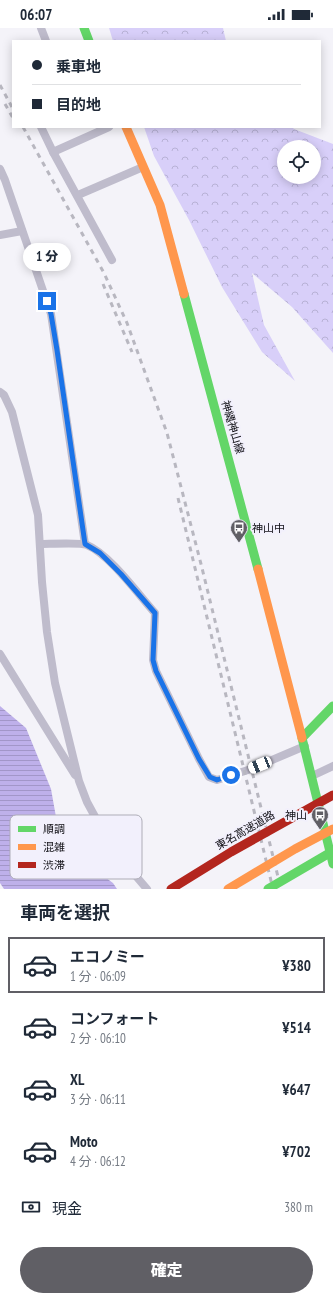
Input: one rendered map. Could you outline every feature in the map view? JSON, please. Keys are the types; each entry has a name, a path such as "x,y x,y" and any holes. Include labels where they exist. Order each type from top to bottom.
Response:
{"main road":[{"path":"84,28 90,40"},
{"name":"神縄神山線","path":"126,128 160,205 239,496 312,776 333,864"},
{"path":"303,742 333,706"},
{"name":"東名高速道路","path":"171,889 282,822 333,795"},
{"path":"228,889 295,849 333,829"},
{"path":"268,889 333,851"}],"street":[{"path":"41,28 46,40"},
{"path":"42,128 53,152 78,195 112,260"},
{"path":"53,152 107,128"},
{"path":"78,195 143,167"},
{"path":"0,170 2,181 22,231 51,314 85,544"},
{"path":"0,235 22,231"},
{"path":"0,392 4,396 12,412 38,515 47,632 54,676 79,781 94,815"},
{"path":"40,544 85,544 100,553 121,574 155,613 153,660 156,671 199,759 210,777 217,780 251,768 303,742"},
{"path":"0,654 79,781"},
{"path":"312,776 333,766"},
{"path":"138,879 147,889"}],"green space":[{"path":"109,28 223,28 226,40 113,40"},
{"path":"144,128 293,128 333,144 333,353 292,307 252,273 264,325 295,381 262,352 222,287 189,220 154,156"}],"shaded area":[{"path":"0,706 26,728 51,789 56,815 10,815 10,879 108,879 113,883 117,889 4,889 0,883"}],"railway":[{"path":"0,85 12,107"},
{"path":"5,104 12,116"},
{"path":"24,128 104,273 127,323 167,433 201,564 281,889"},
{"path":"103,284 132,352"},
{"path":"178,498 273,889"}],"traffic: fast":[{"path":"84,28 89,40"},
{"path":"184,294 258,569"},
{"path":"333,706 302,738 333,864"},
{"path":"268,889 333,851"}],"traffic: slow":[{"path":"126,128 160,205 184,294"},
{"path":"258,569 302,738"},
{"path":"228,889 295,849 333,829"}],"traffic: jam":[{"path":"171,889 231,852 333,795"}],"place":[{"name":"神山中","path":"239,543"},
{"name":"神山","path":"320,830"}],"route":[{"path":"47,301 51,314 57,350 85,544 100,553 121,574 155,613 153,660 156,671 199,759 210,777 217,780 231,775"}]}
